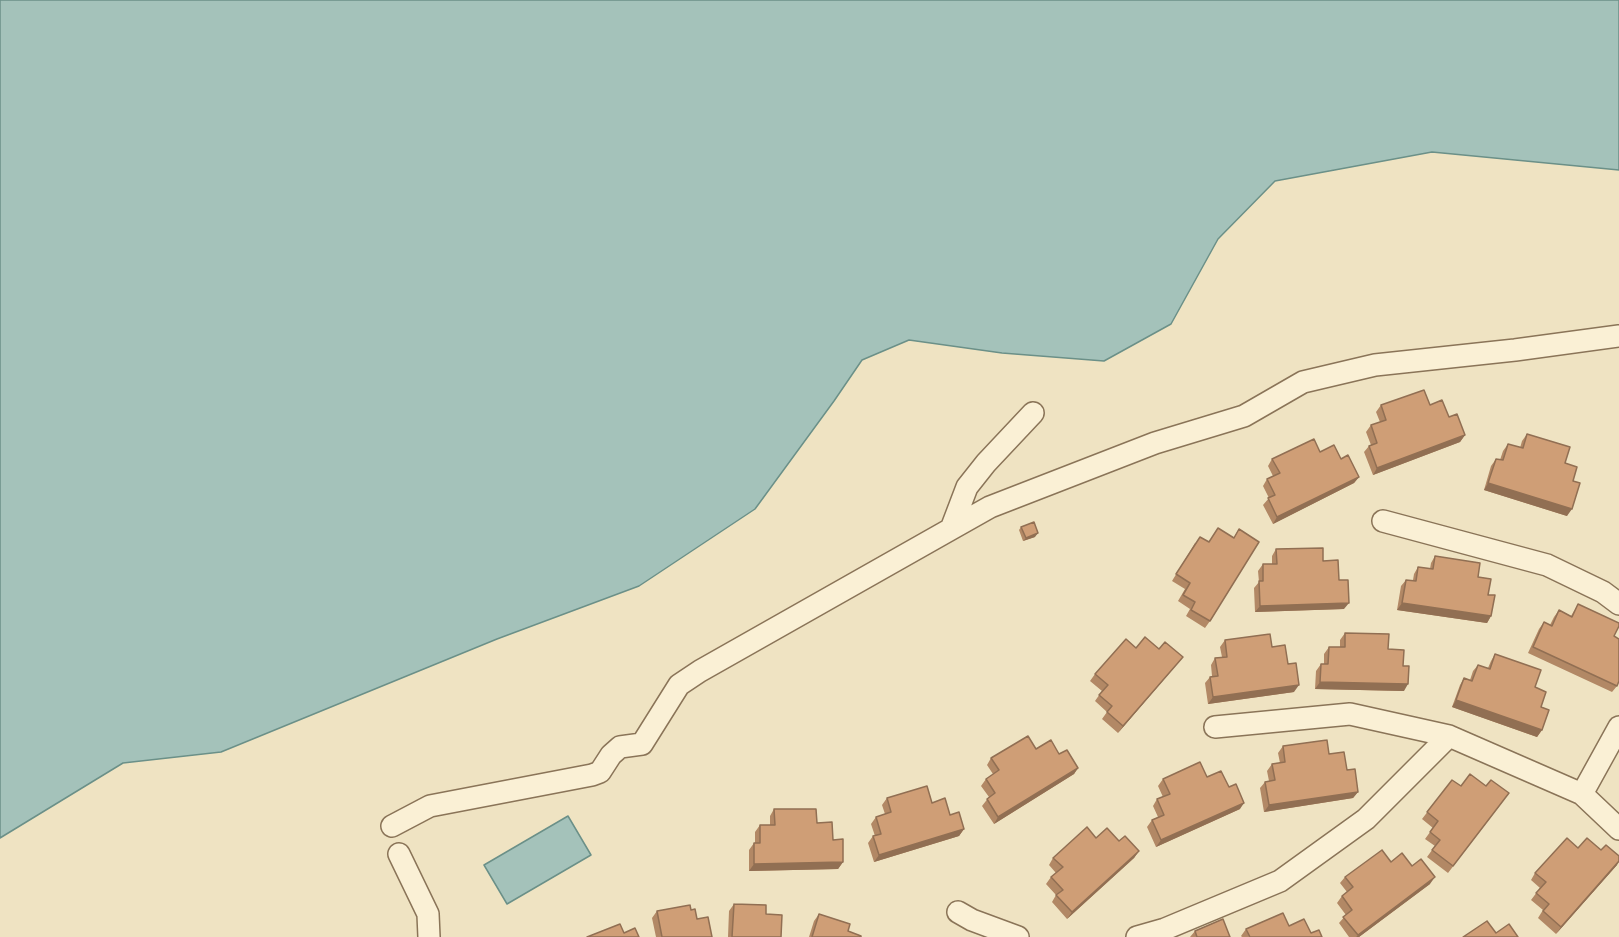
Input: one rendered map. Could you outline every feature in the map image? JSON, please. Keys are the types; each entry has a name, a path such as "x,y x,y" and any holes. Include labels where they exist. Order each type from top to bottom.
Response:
{"street":[{"path":"392,826 430,806 600,772 611,755 620,747 642,744 680,685 700,671 990,507 1133,452 1244,416 1303,382 1375,365 1619,336"},
{"path":"951,529 967,487 1033,413"},
{"path":"1383,521 1548,565 1603,592 1619,604"},
{"path":"1215,727 1350,714 1449,736 1582,794 1619,829"},
{"path":"1582,794 1619,727"},
{"path":"1137,937 1165,929 1280,881 1366,819 1449,736"},
{"path":"399,854 428,914 429,937"},
{"path":"963,923 1018,937"}],"water":[{"path":"0,0 1619,0 1619,170 1432,152 1275,181 1218,239 1171,324 1104,361 1002,353 909,340 862,360 755,509 639,586 497,639 221,752 123,763 0,838"},
{"path":"568,816 591,855 507,904 484,865"}],"building":[{"path":"1424,390 1430,405 1442,400 1449,417 1457,414 1465,435 1377,468 1369,446 1377,443 1371,425 1386,420 1381,405"},
{"path":"1527,434 1570,447 1565,463 1577,467 1573,481 1580,483 1572,509 1488,483 1496,459 1503,460 1508,444 1523,448"},
{"path":"1314,439 1320,452 1334,445 1341,459 1348,455 1359,477 1277,517 1268,498 1275,495 1267,479 1280,473 1272,459"},
{"path":"1034,522 1038,533 1026,538 1021,527"},
{"path":"1218,528 1234,538 1239,529 1259,542 1210,621 1191,610 1195,602 1183,595 1190,583 1176,574 1200,537 1209,542"},
{"path":"1323,548 1323,561 1338,560 1339,580 1348,580 1349,603 1260,606 1259,581 1263,581 1263,564 1277,564 1276,549"},
{"path":"1435,556 1480,563 1478,577 1491,579 1488,595 1495,595 1491,616 1402,603 1406,580 1416,581 1418,567 1433,569"},
{"path":"1578,604 1619,623 1614,636 1619,639 1617,686 1533,647 1544,622 1552,626 1559,610 1572,617"},
{"path":"1345,633 1389,634 1388,649 1404,650 1403,666 1409,666 1408,684 1320,682 1321,664 1328,664 1329,647 1345,647"},
{"path":"1270,634 1272,647 1285,645 1288,664 1296,663 1299,685 1213,697 1210,677 1218,676 1215,658 1227,657 1225,640"},
{"path":"1145,637 1159,649 1165,642 1183,657 1123,726 1107,712 1112,706 1099,695 1108,685 1095,674 1126,639 1136,648"},
{"path":"1495,654 1541,670 1535,687 1546,692 1541,707 1549,710 1542,730 1456,700 1464,678 1472,681 1478,665 1490,669"},
{"path":"1028,736 1036,749 1051,740 1059,754 1067,750 1078,768 998,817 987,799 995,793 986,779 999,770 991,758"},
{"path":"1327,740 1329,754 1344,752 1347,770 1355,769 1358,792 1269,805 1265,782 1275,780 1272,764 1285,762 1283,746"},
{"path":"1200,762 1207,777 1221,771 1229,787 1236,784 1244,803 1161,840 1152,820 1164,815 1157,799 1170,794 1163,779"},
{"path":"1470,774 1486,786 1491,780 1509,793 1453,866 1432,850 1440,840 1430,832 1438,821 1427,812 1452,780 1461,786"},
{"path":"927,786 932,803 945,798 950,815 959,812 964,829 879,855 873,836 881,834 876,817 891,812 887,798"},
{"path":"774,809 816,809 817,823 832,822 833,840 843,839 843,862 754,864 754,843 760,843 760,825 775,825"},
{"path":"1087,827 1096,838 1107,828 1119,841 1125,836 1139,851 1072,912 1056,895 1063,890 1051,877 1063,867 1053,858"},
{"path":"1567,838 1578,848 1587,838 1601,850 1606,845 1619,856 1619,861 1561,927 1543,911 1549,904 1536,893 1546,882 1535,873"},
{"path":"1382,850 1391,862 1402,853 1412,866 1421,859 1435,877 1358,935 1343,917 1352,910 1342,896 1353,887 1345,877"},
{"path":"734,904 766,905 766,914 782,915 781,937 732,937"},
{"path":"690,905 691,910 695,909 697,919 708,917 712,937 662,937 657,911"},
{"path":"1283,913 1289,926 1304,919 1311,933 1319,930 1322,937 1250,937 1246,929"},
{"path":"819,914 850,924 848,931 861,937 812,937"},
{"path":"1223,919 1230,937 1197,937 1195,931"},
{"path":"1487,921 1496,933 1509,924 1518,937 1463,937"},
{"path":"620,924 624,933 635,928 639,937 587,937"}]}
